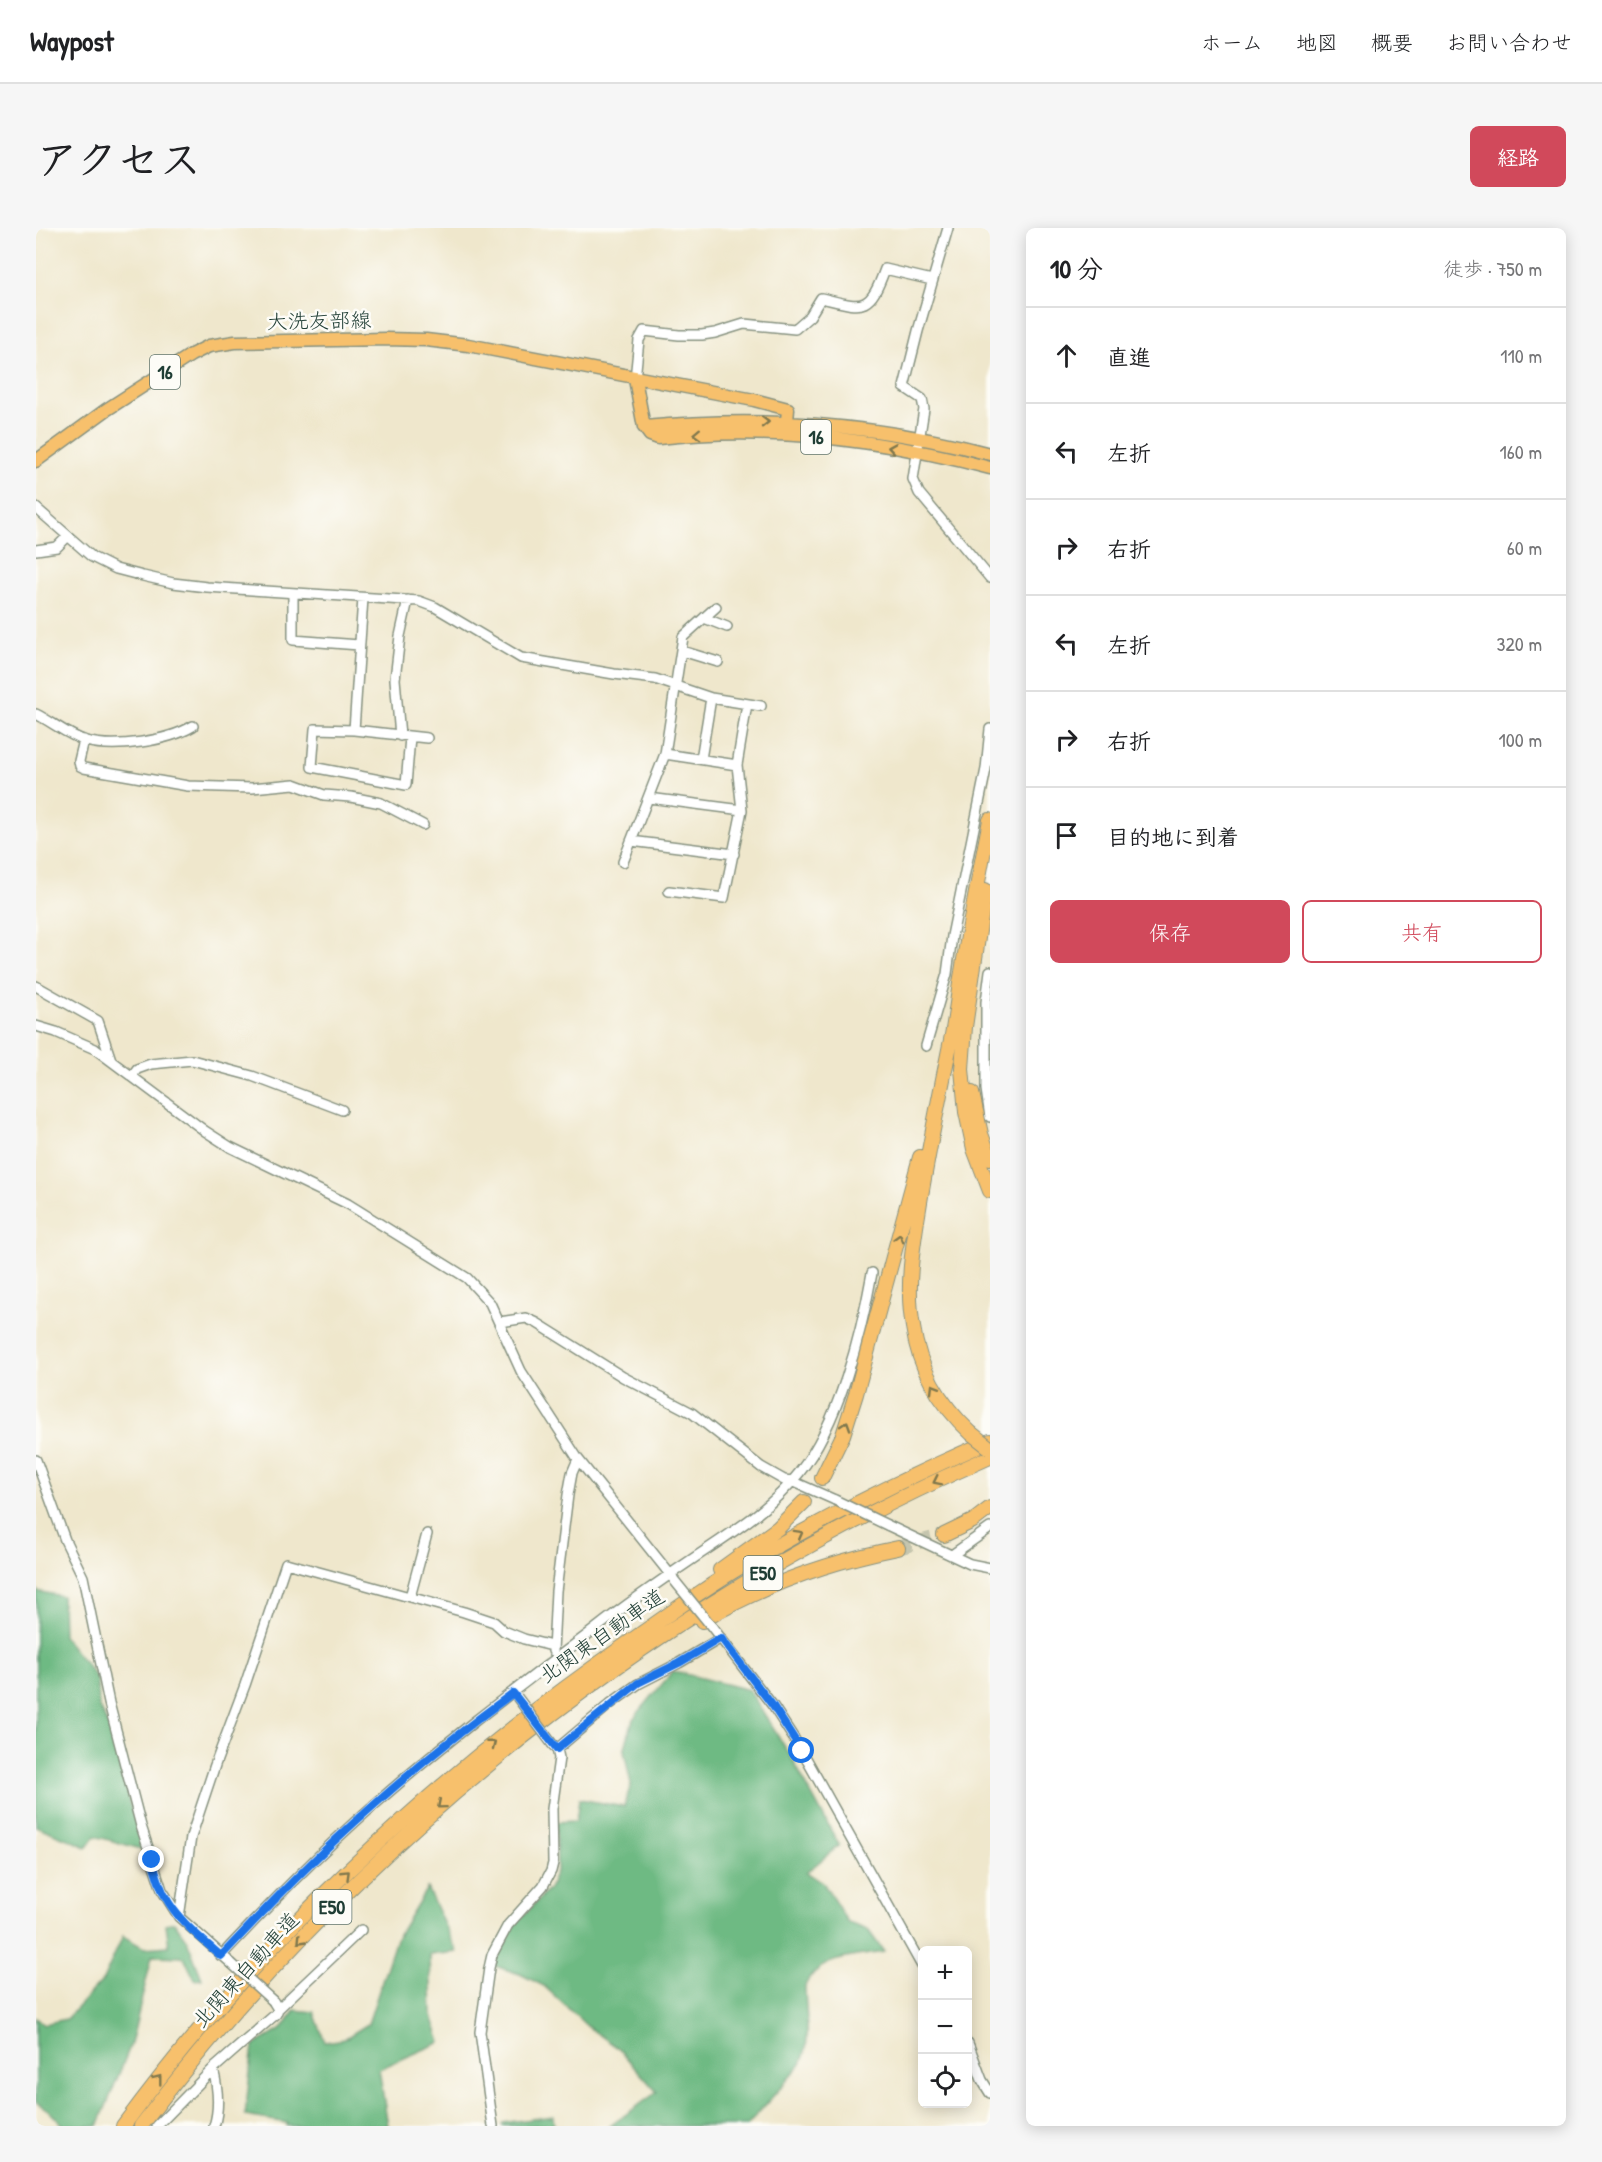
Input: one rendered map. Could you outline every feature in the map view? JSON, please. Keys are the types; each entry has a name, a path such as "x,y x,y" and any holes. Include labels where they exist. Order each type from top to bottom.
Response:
{"highway":[{"path":"990,820 968,974 962,1077 966,1112 974,1149 990,1191"},
{"path":"990,862 927,1161 910,1272 910,1306 916,1346 929,1381 951,1413 970,1433 990,1448"},
{"path":"968,974 969,1070 977,1118 990,1158"},
{"path":"822,1478 843,1435 876,1323 968,974"},
{"name":"北関東自動車道","path":"123,2126 166,2069 227,1998 319,1900 422,1803 495,1742 574,1680 700,1593 753,1560 894,1484 990,1441"},
{"name":"北関東自動車道","path":"141,2126 236,2009 328,1911 430,1814 503,1752 671,1631 748,1582 902,1498 990,1457"},
{"path":"574,1680 660,1612 778,1528 804,1502"},
{"path":"944,1535 973,1521 990,1508"},
{"path":"552,1715 676,1637 748,1597 791,1577 824,1566 898,1548"}],"main road":[{"name":"大洗友部線","path":"36,461 106,410 171,368 209,346 224,343 386,339 426,340 468,345 635,379 754,400 788,409 787,422"},
{"path":"635,379 644,427"},
{"name":"16","path":"644,427 705,423 787,422 920,439 990,454"},
{"name":"16","path":"644,427 650,435 658,438 723,433 832,439 917,452 990,468"}],"street":[{"path":"948,228 904,387 921,399 924,409 913,479 919,493 990,578"},
{"path":"635,379 639,340 644,331 679,335 702,334 716,333 744,324 795,329 810,316 821,298 860,305 870,300 877,292 885,269 932,280"},
{"path":"36,508 92,557 105,564 143,576 173,583 408,600 435,608 520,658 597,672 656,679 711,698 761,706"},
{"path":"36,550 57,547 67,537"},
{"path":"293,593 293,640 359,645"},
{"path":"354,730 363,598"},
{"path":"408,600 400,636 395,679 405,736 405,785 312,766 315,729 354,730 405,736 427,738"},
{"path":"623,862 665,754 683,637 716,607"},
{"path":"704,618 727,627"},
{"path":"682,651 718,662"},
{"path":"701,759 711,698"},
{"path":"669,891 724,898 742,810 737,765 747,704"},
{"path":"36,714 84,740 107,745 170,735 193,726"},
{"path":"926,1046 948,967 952,936 986,769 990,729"},
{"path":"84,740 79,761 80,766 84,768 188,786 252,788 294,784 324,795 381,803 423,825"},
{"path":"665,754 737,765"},
{"path":"649,798 742,810"},
{"path":"631,841 734,854"},
{"path":"990,971 986,1002 986,1089 990,1117"},
{"path":"36,986 98,1021 111,1060"},
{"path":"36,1026 79,1041 111,1060 205,1131 230,1147 335,1197 457,1270 483,1295 500,1322 521,1371 578,1459 773,1706 802,1751 918,1959"},
{"path":"132,1077 137,1069 151,1064 192,1060 252,1076 342,1110"},
{"path":"221,1956 291,1883 373,1805 460,1732 515,1695 554,1660 672,1577 772,1502 792,1481 820,1439 844,1383 859,1334 872,1273"},
{"path":"500,1322 526,1318 537,1323 623,1377 692,1413 717,1430 750,1460 784,1480 792,1481 835,1500 970,1564 990,1568"},
{"path":"554,1660 552,1646 568,1496 572,1473 578,1459"},
{"path":"36,1460 65,1540 83,1577 103,1678 138,1815 162,1890 179,1917 276,2005 276,2014 213,2068 157,2126"},
{"path":"952,1555 990,1528"},
{"path":"410,1597 427,1534"},
{"path":"179,1917 191,1837 286,1563 465,1612 494,1622 504,1631 524,1639 552,1646"},
{"path":"555,1747 638,1683 679,1663 721,1638"},
{"path":"493,2126 480,2032 489,1968 492,1955 508,1925 543,1886 551,1871 553,1863 552,1809 559,1758 555,1747 515,1695"},
{"path":"276,2005 361,1930"},
{"path":"972,2054 982,2080 990,2093"},
{"path":"213,2068 218,2092 217,2116 214,2126"}],"green space":[{"path":"36,1591 62,1596 63,1636 97,1678 99,1707 113,1735 130,1805 144,1850 95,1836 87,1847 36,1826"},
{"path":"673,1671 749,1690 790,1755 839,1845 806,1873 822,1881 848,1923 868,1930 884,1952 828,1963 811,1976 805,1986 807,2036 801,2064 747,2126 610,2126 657,2092 618,2048 588,2027 544,1986 520,1974 492,1965 512,1927 549,1889 557,1869 556,1822 576,1821 579,1799 624,1807 631,1784 624,1751 633,1719"},
{"path":"427,1888 457,1952 430,1955 432,2016 441,2042 379,2069 388,2126 287,2126 287,2123 245,2116 253,2046 282,2029 295,2010 314,2012 325,2042 344,2039 368,2024 396,1939"},
{"path":"174,1922 187,1940 202,1979 195,1980 184,1957 152,1956 131,2044 98,2126 64,2126 36,2102 36,2018 44,2024 66,2019 103,1980 123,1936 144,1948 169,1946 166,1924"},
{"path":"553,2116 554,2126 502,2126 503,2123"}],"tunnel":[{"path":"898,1548 944,1535"}],"route":[{"path":"152,1860 162,1890 172,1908 221,1956 291,1883 373,1805 460,1732 513,1693 557,1749 638,1683 679,1663 721,1638 773,1706 802,1751"}]}
